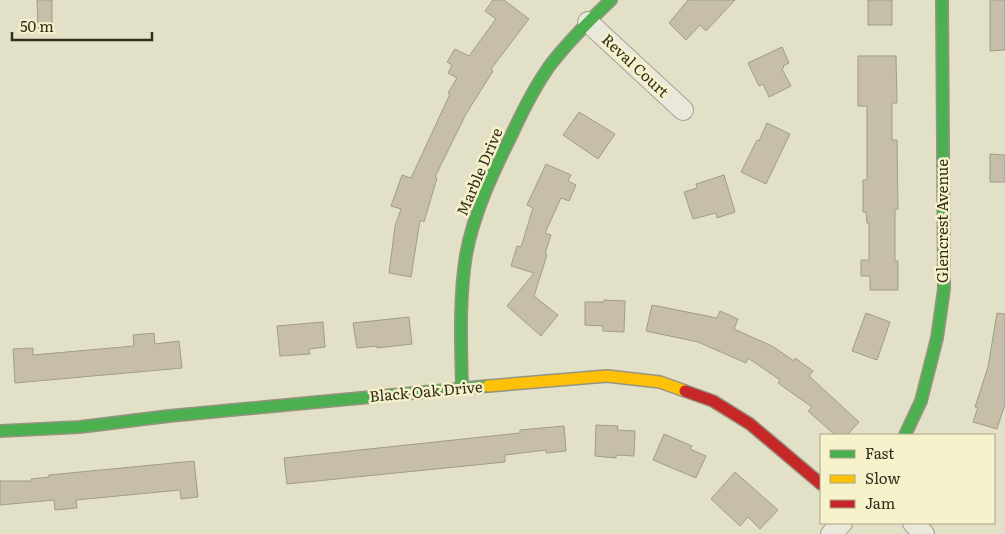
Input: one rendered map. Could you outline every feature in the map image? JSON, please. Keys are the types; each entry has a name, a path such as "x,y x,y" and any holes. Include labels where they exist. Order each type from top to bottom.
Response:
{"street":[{"name":"Marble Drive","path":"462,388 460,306 466,254 474,222 490,178 527,102 546,72 588,22 611,0"},
{"name":"Glencrest Avenue","path":"905,434 921,401 937,338 944,289 942,0"},
{"name":"Reval Court","path":"588,22 683,110"},
{"name":"Black Oak Drive","path":"0,431 80,426 462,388 607,376 660,382 713,401 750,424 820,483"},
{"path":"914,524 924,534"}],"building":[{"path":"37,0 52,0 52,27 38,28"},
{"path":"493,0 504,0 529,19 491,69 493,71 466,114 435,177 437,178 424,222 420,220 411,277 389,273 395,226 401,209 391,206 402,175 411,178 450,94 448,93 457,78 448,73 452,65 447,62 455,49 469,56 496,19 485,11"},
{"path":"688,0 735,0 706,31 700,25 686,40 669,23"},
{"path":"868,0 892,0 892,25 868,25"},
{"path":"990,0 1005,0 1005,50 990,51"},
{"path":"782,47 789,63 783,66 782,69 791,86 769,97 763,84 759,86 748,63"},
{"path":"858,56 896,56 897,103 892,103 892,140 897,140 898,209 895,209 895,261 898,261 898,290 870,290 870,276 861,276 861,260 869,260 869,223 867,223 866,212 863,212 863,180 867,180 867,106 858,106"},
{"path":"579,112 615,134 598,159 563,135"},
{"path":"767,123 790,134 766,184 741,172"},
{"path":"990,154 1005,155 1005,182 990,182"},
{"path":"546,164 571,175 568,181 576,185 569,201 561,198 545,233 551,235 545,254 547,255 534,296 558,315 541,336 507,306 534,273 511,266 517,246 521,247 533,208 527,205"},
{"path":"724,175 735,212 717,218 716,213 693,219 684,192 697,188 696,184"},
{"path":"604,300 625,301 624,332 603,331 603,326 585,325 585,302 604,302"},
{"path":"652,305 717,318 720,311 738,319 734,329 772,346 794,361 795,358 813,371 809,376 859,422 848,434 834,434 808,411 812,407 778,383 780,380 748,358 746,363 698,342 646,331"},
{"path":"866,313 890,322 877,360 852,351"},
{"path":"997,313 1005,314 1005,404 997,429 973,422 978,407 975,407 988,367"},
{"path":"409,317 412,344 357,348 353,323"},
{"path":"323,322 325,347 309,349 310,354 280,356 277,326"},
{"path":"154,333 155,344 179,341 182,368 15,383 13,349 33,348 33,355 134,346 133,335"},
{"path":"596,425 618,426 617,430 635,431 634,456 616,455 616,458 595,456"},
{"path":"564,426 566,451 546,453 546,450 505,455 505,462 287,484 284,458 520,433 520,430"},
{"path":"664,434 692,446 690,449 706,456 696,478 653,460"},
{"path":"194,461 198,497 181,499 180,490 76,500 77,508 55,510 54,500 0,505 0,481 32,481 31,479 49,477 49,475"},
{"path":"735,472 778,510 760,529 748,517 740,526 711,499"}],"traffic: fast":[{"path":"462,388 462,288 469,239 485,193 525,107 545,72 572,39 611,0"},
{"path":"905,434 921,401 937,338 944,289 942,0"},
{"path":"0,431 80,427 169,416 488,386"}],"traffic: slow":[{"path":"488,386 607,376 660,382 685,391"}],"traffic: jam":[{"path":"685,391 713,401 750,424 820,483"}]}
